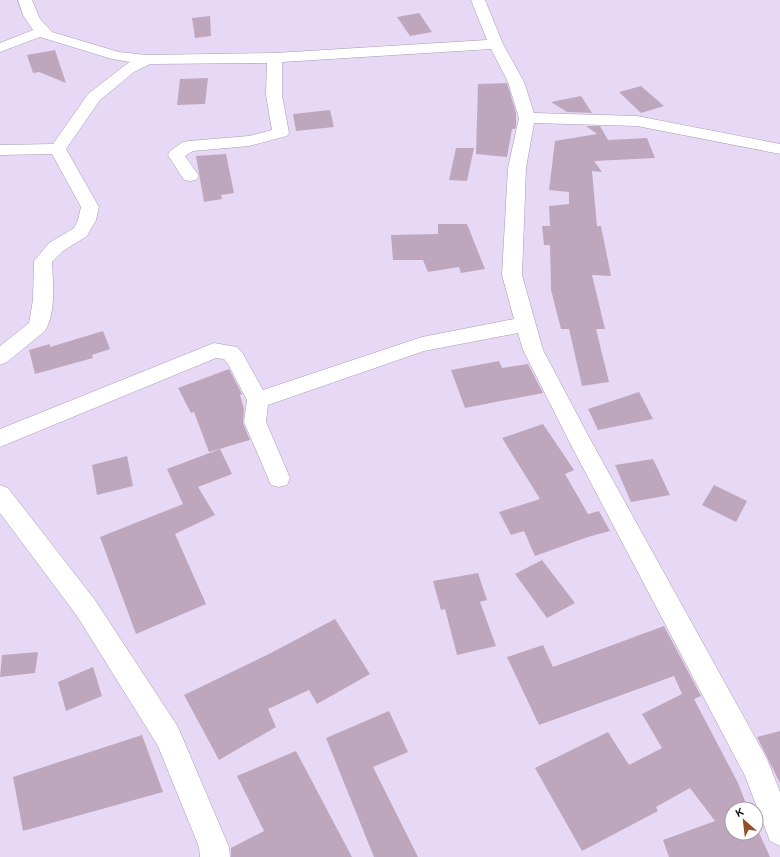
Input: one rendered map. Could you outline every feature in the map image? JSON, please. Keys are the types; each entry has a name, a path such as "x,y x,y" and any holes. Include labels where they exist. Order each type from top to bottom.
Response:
{"street":[{"path":"25,0 29,15 46,35 117,56 147,60 275,58 496,44"},
{"path":"478,0 496,44 516,82 527,118 517,168 512,275 533,350 582,445 757,769 780,831"},
{"path":"0,48 42,31"},
{"path":"190,176 176,155 189,146 249,142 281,133 274,96 275,58"},
{"path":"58,149 94,97 128,69 147,60"},
{"path":"527,118 636,121 780,149"},
{"path":"0,150 58,149"},
{"path":"0,357 38,326 43,300 43,261 56,247 81,232 87,220 90,207 58,149"},
{"path":"258,400 422,344 526,324"},
{"path":"0,438 214,350 230,352 236,359 258,400 255,422 279,478"},
{"path":"0,495 86,608 168,737 214,847 215,857"}],"building":[{"path":"419,13 432,32 410,36 397,17"},
{"path":"210,16 211,36 195,38 192,18"},
{"path":"55,50 66,83 39,72 33,73 27,55"},
{"path":"208,78 205,104 177,105 180,79"},
{"path":"507,83 516,113 516,126 515,129 512,129 507,157 476,154 478,84"},
{"path":"641,86 664,106 641,113 619,92"},
{"path":"581,96 592,113 567,112 551,102"},
{"path":"330,110 334,127 296,131 293,114"},
{"path":"586,126 600,126 608,140 647,138 655,158 594,161 602,172 592,171 597,226 601,226 611,276 592,275 605,329 596,329 609,382 582,386 569,329 561,329 551,290 550,245 544,245 542,226 550,226 549,206 569,204 569,192 549,190 555,141 597,134"},
{"path":"456,148 474,148 467,181 449,180"},
{"path":"226,154 234,193 221,195 222,199 204,202 196,156"},
{"path":"438,224 467,224 485,269 461,273 459,267 428,272 423,260 393,260 391,235 438,234"},
{"path":"103,331 110,349 92,355 93,358 35,374 29,350 50,344 50,347"},
{"path":"499,361 502,368 528,364 543,393 465,408 451,370"},
{"path":"229,369 242,394 240,395 244,409 243,423 250,440 209,452 194,412 191,413 178,388"},
{"path":"639,392 653,419 598,430 588,409"},
{"path":"543,424 574,470 565,474 588,514 599,511 610,531 588,537 535,556 524,531 511,535 499,512 540,499 502,438"},
{"path":"220,449 232,474 198,487 215,515 175,534 206,604 136,634 100,537 183,504 167,469"},
{"path":"127,456 133,486 97,495 92,465"},
{"path":"653,459 670,495 631,502 615,465"},
{"path":"714,485 747,501 736,522 702,505"},
{"path":"542,560 575,603 547,618 515,574"},
{"path":"478,573 487,600 480,602 496,646 457,655 445,609 441,610 433,581"},
{"path":"335,619 370,674 317,704 309,690 268,709 276,727 219,760 184,695 271,653"},
{"path":"664,626 701,696 694,699 738,783 745,801 724,801 724,841 763,841 770,857 669,857 663,840 715,821 690,788 656,807 658,811 582,851 535,768 608,732 629,765 662,748 642,714 682,694 674,676 539,725 507,657 543,645 553,667"},
{"path":"38,652 35,673 0,677 2,655"},
{"path":"93,667 102,696 66,711 58,682"},
{"path":"389,711 408,752 373,767 418,857 374,857 326,738"},
{"path":"780,731 780,783 757,737"},
{"path":"142,735 163,792 23,831 13,777"},
{"path":"296,751 352,857 231,857 231,848 264,831 237,776"}]}
